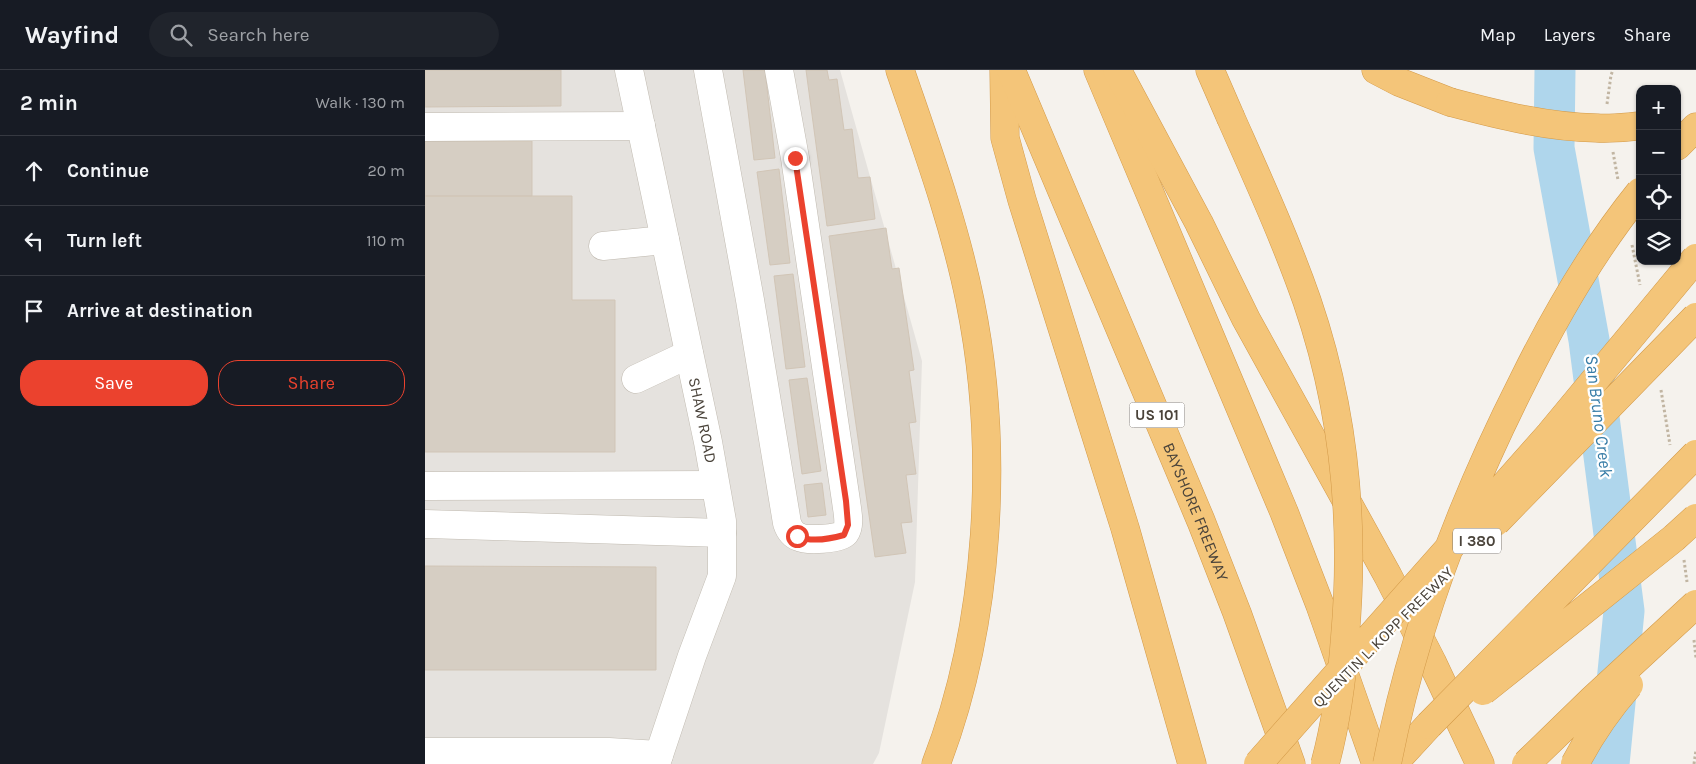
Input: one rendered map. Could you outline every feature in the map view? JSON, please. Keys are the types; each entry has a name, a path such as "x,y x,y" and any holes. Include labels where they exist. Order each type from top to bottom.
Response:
{"highway":[{"path":"900,70 939,184 959,252 971,303 984,408 986,455 985,518 981,575 972,633 960,688 936,764"},
{"path":"1004,70 1005,138 1022,200 1125,528 1175,702 1190,764"},
{"name":"BAYSHORE FREEWAY","path":"1011,70 1195,505 1237,613 1291,764"},
{"path":"1098,70 1284,512 1323,614 1376,764"},
{"path":"1117,70 1199,223 1251,328 1436,670 1480,764"},
{"path":"1210,70 1281,230 1308,303 1328,375 1342,449 1349,516 1349,595 1343,668 1325,764"},
{"path":"1376,70 1399,82 1450,102 1503,116 1552,125 1598,128 1636,126"},
{"path":"1681,119 1696,117"},
{"path":"1681,142 1696,127"},
{"path":"1387,764 1412,664 1436,583 1487,455 1511,403 1562,306 1589,260 1636,197"},
{"path":"1258,764 1550,434 1696,258"},
{"name":"QUENTIN L. KOPP FREEWAY","path":"1258,764 1696,317"},
{"path":"1393,764 1429,725 1696,454"},
{"path":"1429,725 1471,701 1667,544 1696,518"},
{"path":"1525,764 1591,700 1696,604"},
{"path":"1575,764 1585,744 1609,708 1639,672 1696,612"}],"street":[{"name":"SHAW ROAD","path":"629,70 722,521 722,576 692,656 658,760"},
{"path":"708,70 750,300 787,523 793,533 802,538 836,537 844,535 847,530 846,501 797,168 779,70"},
{"path":"425,127 641,126"},
{"path":"603,246 665,240"},
{"path":"636,380 689,354"},
{"path":"425,486 715,485"},
{"path":"425,524 722,533"},
{"path":"425,752 573,758 609,752 658,760"}],"path":[{"path":"1694,764 1696,750"}],"shaded area":[{"path":"425,70 840,70 922,361 915,582 879,753 873,764 425,764"}],"building":[{"path":"425,70 561,70 561,106 425,107"},
{"path":"743,70 765,70 775,158 754,160"},
{"path":"806,70 827,70 829,80 837,79 844,130 852,129 858,178 870,177 875,219 827,226"},
{"path":"425,141 532,141 532,196 425,196"},
{"path":"779,169 790,263 770,265 757,172"},
{"path":"425,196 572,196 572,300 615,300 615,452 425,452"},
{"path":"886,228 892,269 899,268 914,370 909,371 916,422 909,423 916,474 906,475 912,522 901,523 906,553 875,557 829,236"},
{"path":"793,274 805,367 786,369 774,276"},
{"path":"807,378 821,471 802,474 789,380"},
{"path":"822,483 826,515 808,517 804,485"},
{"path":"425,566 656,567 656,670 425,670"}],"waterway":[{"name":"San Bruno Creek","path":"1555,70 1554,148 1589,340 1624,611 1609,764"}],"route":[{"path":"795,158 848,525 844,535 836,537 816,539 797,536"}]}
